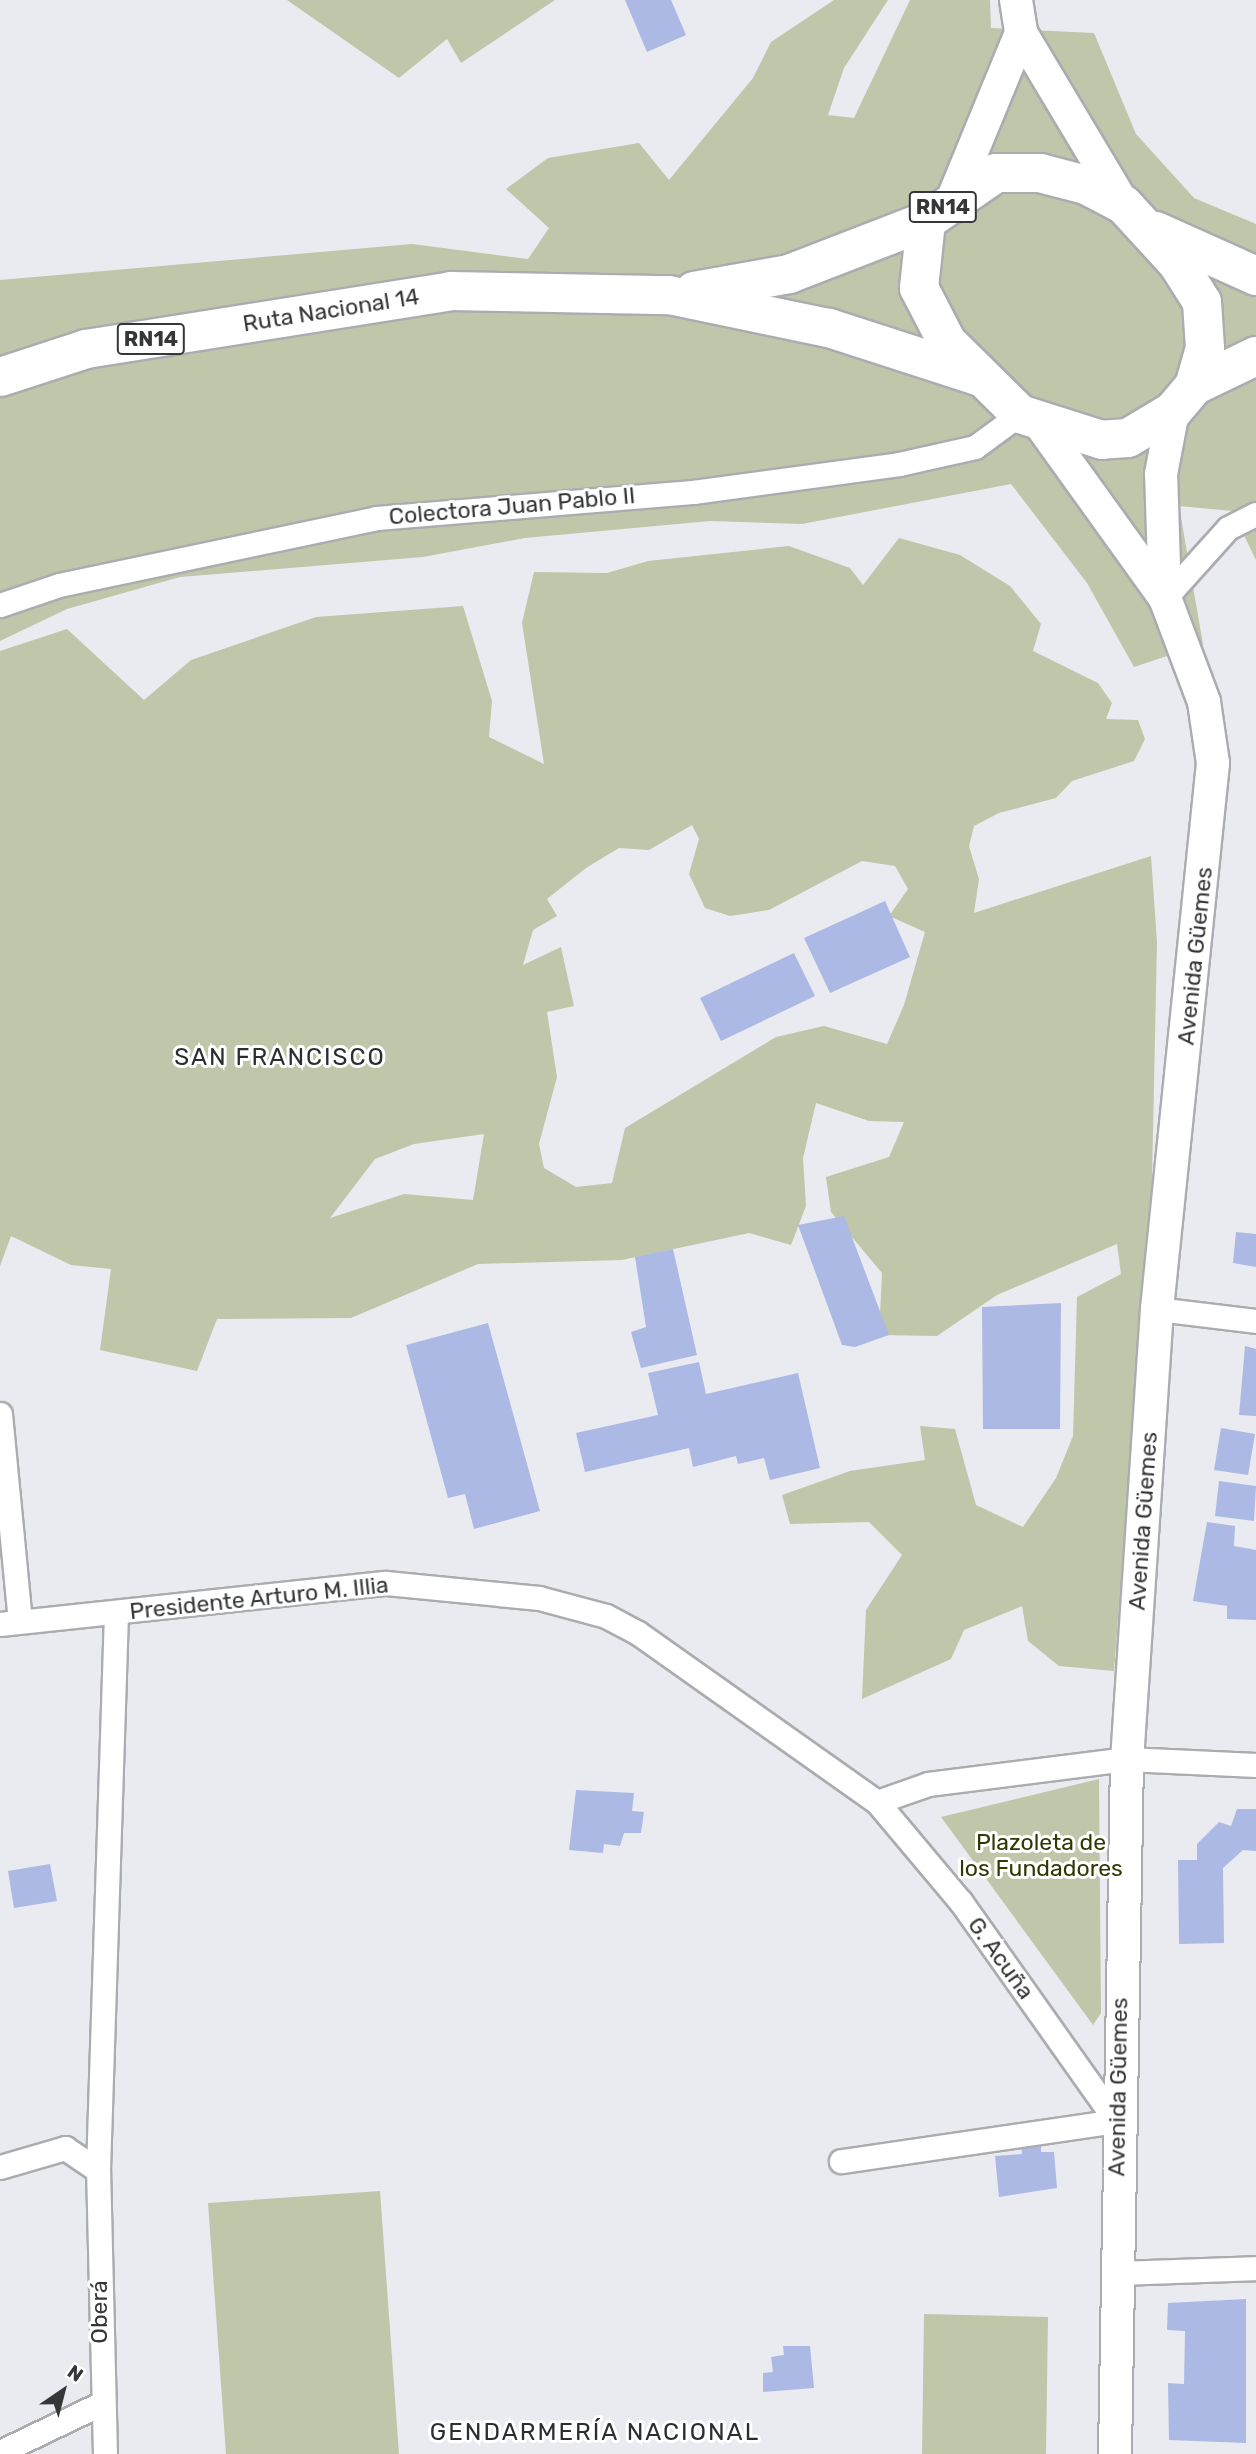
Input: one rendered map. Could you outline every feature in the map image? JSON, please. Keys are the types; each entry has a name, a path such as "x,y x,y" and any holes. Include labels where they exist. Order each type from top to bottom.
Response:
{"highway":[{"name":"RN14","path":"1256,276 1136,216 1086,185 1040,173 996,173 939,210 919,288 947,342 978,376 1028,417 1102,440 1128,438 1183,398 1256,356"},
{"name":"Ruta Nacional 14","path":"669,295 789,274 939,210"},
{"name":"RN14","path":"1136,216 1202,302 1205,348 1183,398"},
{"name":"Ruta Nacional 14","path":"0,377 86,349 451,291 669,295 829,328 978,376"}],"main road":[{"path":"1016,0 1021,33 1136,216"},
{"path":"939,210 1021,33"},
{"name":"Avenida Güemes","path":"1165,598 1161,474 1183,398"},
{"name":"Avenida Güemes","path":"1028,417 1165,598 1204,702 1213,763 1157,1309 1127,1759 1116,2121 1115,2454"}],"street":[{"name":"Colectora Juan Pablo II","path":"0,605 86,579 376,518 693,492 899,464 975,447 1028,417"},
{"path":"1165,598 1228,528 1256,514"},
{"path":"1157,1309 1256,1321"},
{"path":"0,1414 10,1623"},
{"name":"Presidente Arturo M. Illia","path":"10,1623 386,1583 539,1598 606,1616 638,1633 877,1801"},
{"name":"Oberá","path":"105,2454 100,2404 98,2170 116,1612"},
{"path":"877,1801 928,1784 1127,1759 1256,1765"},
{"name":"G. Acuña","path":"877,1801 961,1902 1116,2121"},
{"path":"841,2161 1116,2121"},
{"path":"0,2167 65,2148 98,2170"},
{"path":"1116,2273 1256,2268"},
{"path":"0,2452 100,2404"}],"green space":[{"path":"287,0 555,0 461,63 447,39 399,78"},
{"path":"834,0 888,0 844,68 828,115 854,118 910,0 990,0 991,28 1094,33 1136,134 1194,198 1256,224 1256,560 1232,511 1179,506 1203,644 1134,667 1087,583 1011,484 802,524 710,521 525,538 423,557 180,577 67,609 0,641 0,280 412,244 528,259 549,228 506,189 548,158 639,143 669,180 753,78 771,42"},
{"path":"899,538 960,555 1010,586 1041,624 1033,651 1098,683 1112,703 1106,719 1138,720 1145,739 1134,761 1072,781 1056,798 999,813 974,826 969,846 979,879 974,913 1151,856 1157,942 1152,1180 1114,1671 1059,1666 1028,1641 1022,1606 964,1630 951,1659 862,1699 866,1610 902,1555 869,1522 790,1524 782,1495 850,1471 925,1460 920,1426 955,1429 976,1505 1023,1527 1056,1478 1073,1436 1077,1297 1121,1274 1117,1244 997,1295 937,1336 879,1335 882,1273 831,1212 826,1177 889,1157 904,1122 869,1121 816,1103 803,1158 806,1206 791,1245 749,1233 622,1260 478,1264 351,1318 217,1319 197,1371 100,1350 111,1269 71,1265 11,1236 0,1266 0,651 67,629 144,700 191,660 316,617 463,606 492,701 489,737 544,764 522,623 534,572 607,573 648,561 789,546 850,568 863,585","holes":["692,825 699,839 689,874 705,908 730,916 769,910 862,861 895,866 908,889 889,916 925,932 904,1005 887,1044 824,1026 776,1037 625,1128 612,1183 576,1187 544,1168 539,1144 557,1077 547,1012 574,1006 561,947 523,965 533,930 557,916 547,899 586,868 619,848 649,850","484,1134 473,1200 404,1194 330,1218 375,1159 414,1144"]},
{"name":"Plazoleta de los Fundadores","path":"1099,1779 1101,2013 1093,2025 941,1817"},
{"path":"380,2191 399,2454 226,2454 208,2203"},
{"path":"924,2314 1048,2317 1046,2454 922,2454"}],"building":[{"path":"625,0 671,0 686,35 647,52"},
{"path":"885,901 910,957 830,993 804,938"},
{"path":"794,953 815,996 721,1041 700,998"},
{"path":"844,1216 889,1335 855,1347 842,1345 798,1225"},
{"path":"1236,1232 1256,1234 1256,1267 1233,1263"},
{"path":"673,1249 697,1355 641,1368 631,1332 646,1327 635,1257"},
{"path":"1061,1303 1060,1429 983,1429 982,1307"},
{"path":"488,1323 540,1511 474,1529 465,1494 448,1498 406,1345"},
{"path":"1245,1346 1256,1349 1256,1416 1239,1415"},
{"path":"699,1362 706,1394 798,1373 820,1468 770,1480 764,1458 738,1464 736,1456 693,1467 689,1448 585,1472 576,1433 658,1415 648,1373"},
{"path":"1221,1428 1255,1434 1248,1475 1214,1470"},
{"path":"1219,1481 1256,1486 1254,1521 1215,1516"},
{"path":"1207,1522 1235,1526 1234,1546 1256,1550 1256,1620 1227,1619 1227,1606 1193,1601"},
{"path":"576,1790 634,1793 632,1811 644,1812 641,1833 624,1833 620,1846 604,1844 603,1853 569,1850"},
{"path":"1237,1809 1256,1809 1256,1851 1243,1850 1223,1868 1224,1943 1179,1944 1178,1860 1197,1860 1197,1844 1219,1822 1231,1826"},
{"path":"50,1864 57,1901 14,1908 8,1871"},
{"path":"1041,2138 1041,2152 1054,2152 1057,2188 999,2197 995,2156 1022,2154 1021,2140"},
{"path":"1246,2299 1246,2443 1169,2440 1168,2383 1184,2384 1185,2331 1167,2330 1168,2303"},
{"path":"783,2346 810,2346 814,2388 763,2392 763,2373 773,2372 771,2357 784,2355"}],"district":[{"name":"SAN FRANCISCO","path":"280,1058"},
{"name":"GENDARMERÍA NACIONAL","path":"595,2433"}]}
